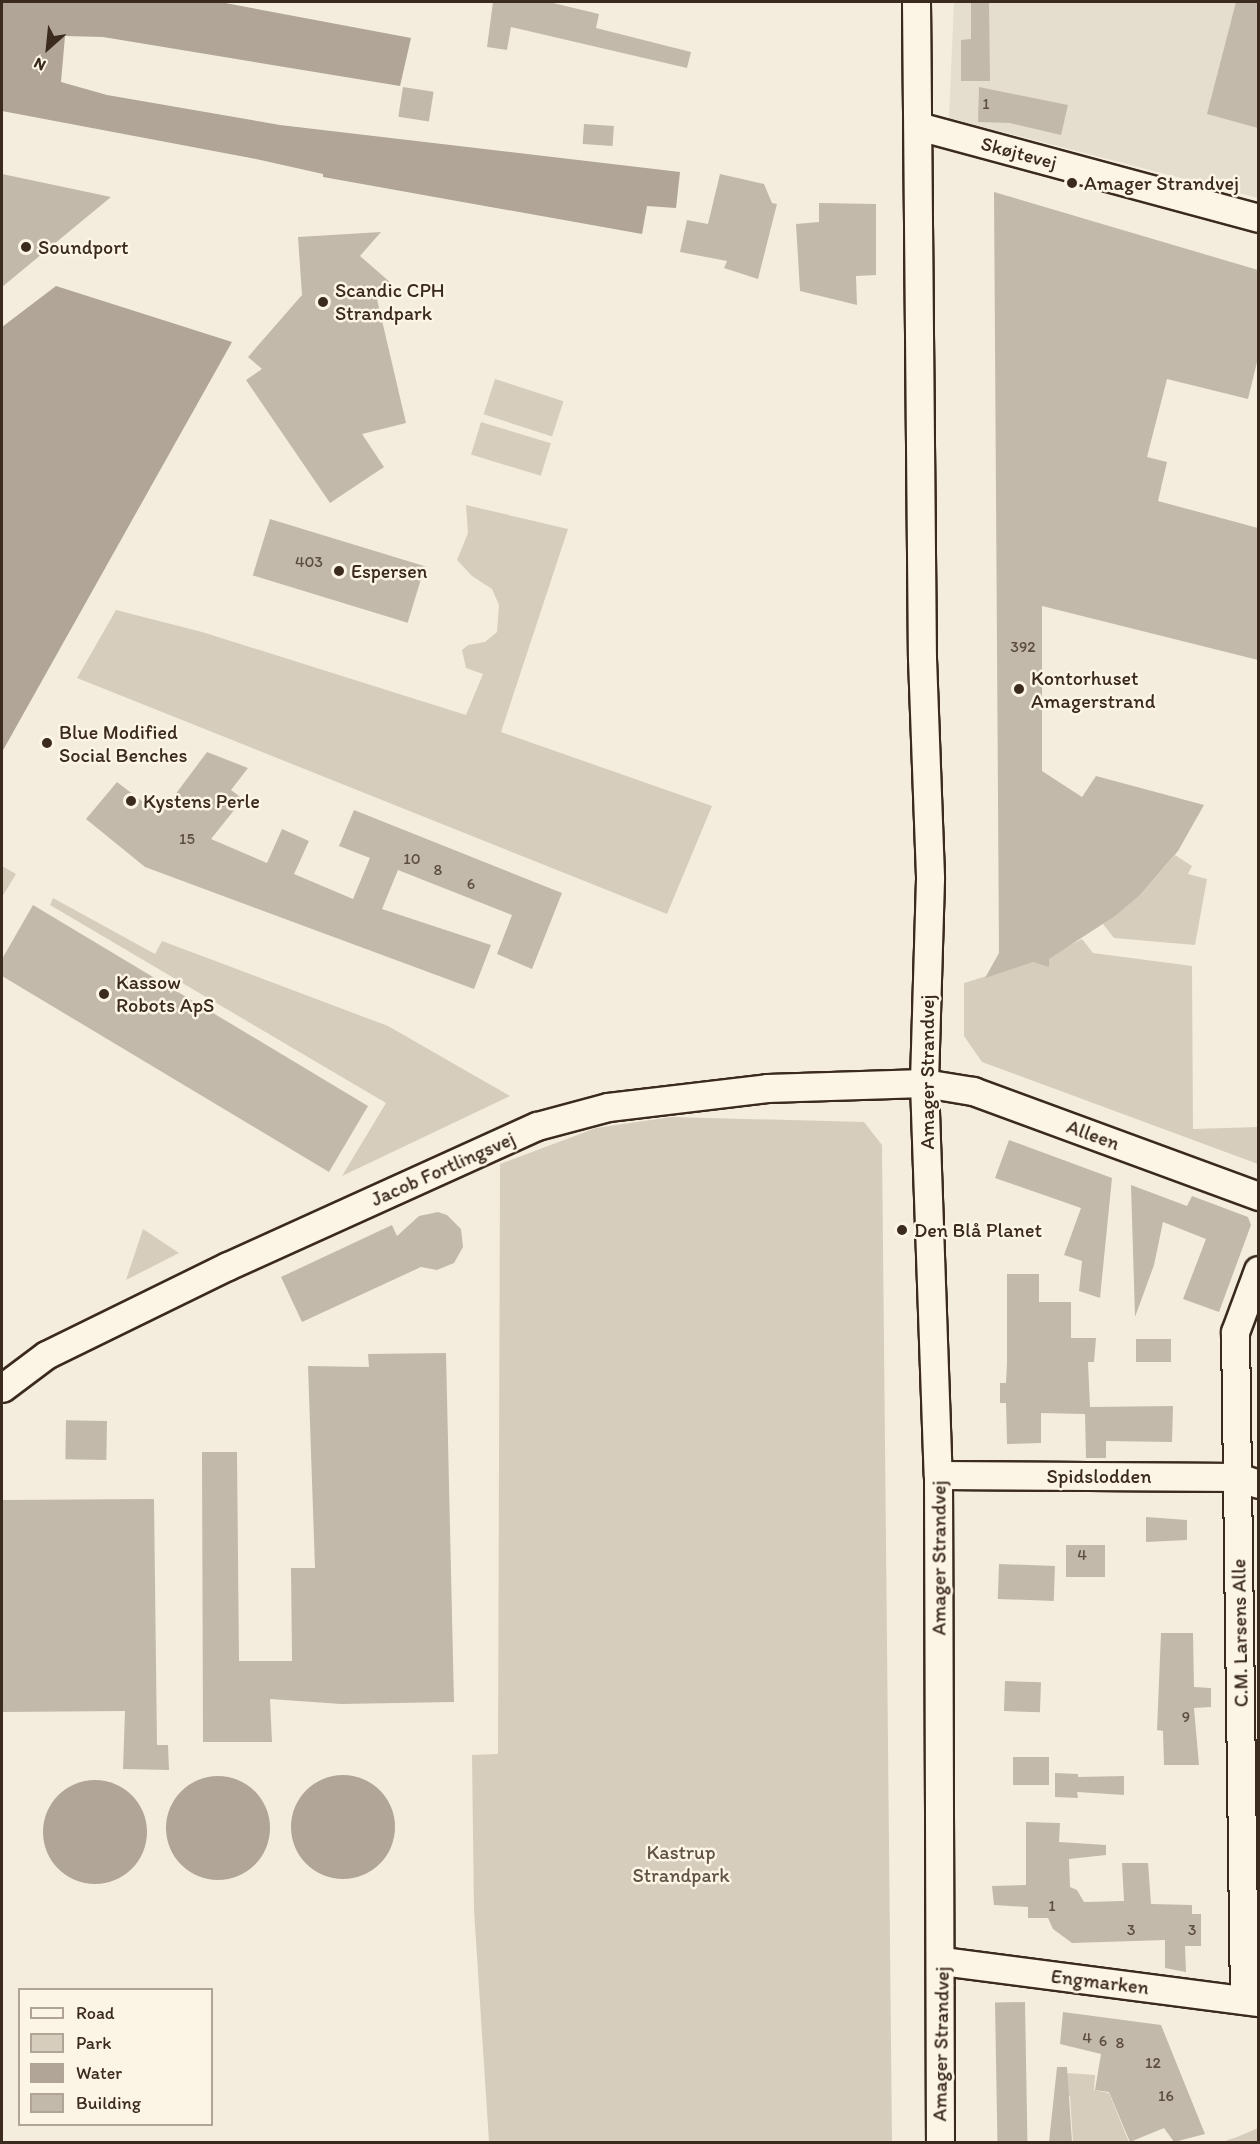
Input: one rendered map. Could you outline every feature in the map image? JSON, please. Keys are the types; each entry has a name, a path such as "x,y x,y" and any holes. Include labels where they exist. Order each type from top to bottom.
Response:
{"street":[{"name":"Amager Strandvej","path":"916,2 922,658 930,879 924,1083 939,1475 942,1961 940,2142"},
{"name":"Skøjtevej","path":"918,126 1258,218"},
{"name":"Alleen","path":"924,1083 973,1091 1258,1196"},
{"name":"Jacob Fortlingsvej","path":"2,1388 46,1355 228,1266 537,1126 608,1107 686,1095 924,1083"},
{"name":"C.M. Larsens Alle","path":"1251,2001 1248,1480 1235,1332 1258,1270"},
{"name":"Spidslodden","path":"939,1475 1248,1480"},
{"name":"Engmarken","path":"942,1961 1251,2001"}],"shaded area":[{"path":"954,2 1258,2 1258,198 949,118"}],"green space":[{"path":"495,379 563,401 552,436 484,414"},
{"path":"481,422 551,443 541,476 471,455"},
{"path":"466,505 568,529 501,732 712,806 667,914 77,678 116,610 202,632 466,715 483,674 466,668 462,650 468,645 485,642 497,632 499,605 492,589 472,576 457,560 468,533"},
{"path":"1175,855 1192,866 1188,874 1207,879 1195,945 1114,938 1103,924 1140,895"},
{"path":"2,866 16,874 2,897"},
{"path":"53,898 155,954 162,941 388,1026 510,1096 342,1176 386,1103 50,905"},
{"path":"1082,939 1093,953 1192,966 1193,1129 1258,1127 1258,1164 982,1062 964,1036 964,983 1033,962 1049,966 1049,956"},
{"name":"Kastrup Strandpark","path":"671,1117 864,1122 882,1145 892,2142 489,2142 474,1910 472,1755 498,1754 500,1164 596,1128"},
{"path":"143,1229 179,1253 126,1280"},
{"path":"1066,2073 1095,2075 1094,2090 1109,2093 1129,2142 1073,2142 1070,2096 1054,2096"},
{"path":"1258,2128 1258,2142 1222,2142 1237,2137"}],"water":[{"path":"2,2 220,2 411,38 400,86 103,37 65,36 61,82 107,95 280,125 680,172 676,208 647,206 642,234 323,177 323,174 256,159 2,111"},
{"path":"56,286 232,342 2,752 2,327"},
{"path":"343,1775 363,1779 380,1790 391,1807 395,1827 391,1847 380,1864 363,1875 343,1879 323,1875 306,1864 295,1847 291,1827 295,1807 306,1790 323,1779"},
{"path":"218,1776 238,1780 255,1791 266,1808 270,1828 266,1848 255,1865 238,1876 218,1880 198,1876 181,1865 170,1848 166,1828 170,1808 181,1791 198,1780"},
{"path":"95,1780 115,1784 132,1795 143,1812 147,1832 143,1852 132,1869 115,1880 95,1884 75,1880 58,1869 47,1852 43,1832 47,1812 58,1795 75,1784"}],"building":[{"path":"493,2 549,2 599,14 596,28 691,52 687,68 511,27 507,50 487,47"},
{"path":"971,2 989,2 990,81 961,81 961,40 971,39"},
{"path":"1236,2 1258,2 1258,128 1207,114"},
{"path":"403,87 434,92 429,121 398,117"},
{"path":"979,87 1068,105 1061,135 1010,123 978,122"},
{"path":"584,124 614,126 613,146 583,144"},
{"name":"Soundport","path":"2,174 111,197 2,287"},
{"path":"720,174 764,184 772,203 777,204 758,279 724,268 727,261 680,252 687,220 708,224"},
{"path":"994,192 1258,270 1258,358 1248,399 1167,379 1147,457 1167,462 1158,501 1258,528 1258,660 1042,606 1042,771 1082,797 1096,776 1204,805 1178,851 1140,895 1115,916 1049,959 1049,967 1033,962 985,978 999,953"},
{"path":"819,203 876,204 876,275 856,276 857,305 800,291 796,224 819,222"},
{"path":"381,232 360,256 391,283 377,299 406,423 362,434 384,467 330,503 246,380 262,369 248,357 302,295 298,237"},
{"name":"Espersen","path":"270,519 425,566 408,623 253,575"},
{"path":"207,752 248,768 231,790 243,799 211,839 267,863 282,829 309,841 294,874 353,899 370,858 339,846 354,810 562,893 532,969 497,954 512,915 398,870 382,909 491,945 474,989 145,867 86,819 117,782 160,815"},
{"path":"33,905 368,1106 329,1172 2,976 2,959"},
{"path":"1009,1140 1112,1178 1100,1298 1079,1291 1082,1261 1064,1255 1081,1208 995,1178"},
{"path":"1131,1185 1187,1206 1192,1196 1248,1217 1251,1225 1219,1312 1183,1299 1206,1239 1163,1222 1154,1265 1135,1317"},
{"path":"438,1212 447,1215 461,1229 463,1247 454,1263 437,1270 421,1267 302,1322 281,1277 392,1225 397,1236 419,1216"},
{"path":"1007,1274 1039,1274 1039,1302 1071,1302 1071,1338 1096,1338 1094,1362 1088,1362 1090,1407 1173,1406 1172,1442 1106,1441 1106,1458 1086,1458 1085,1414 1041,1413 1041,1443 1007,1444 1006,1403 1000,1403 1000,1383 1006,1383"},
{"path":"1136,1339 1171,1339 1171,1362 1136,1362"},
{"path":"446,1353 454,1702 341,1704 270,1699 272,1742 203,1742 202,1452 237,1452 239,1661 292,1661 291,1568 315,1568 308,1366 369,1367 368,1354"},
{"path":"66,1420 107,1421 106,1460 65,1459"},
{"path":"154,1499 157,1745 168,1745 169,1770 123,1769 125,1711 2,1712 2,1500"},
{"path":"1146,1517 1187,1520 1187,1540 1146,1542"},
{"path":"1066,1545 1105,1545 1105,1577 1066,1577"},
{"path":"999,1564 1055,1566 1054,1601 998,1599"},
{"path":"1161,1633 1193,1633 1194,1687 1211,1688 1211,1707 1194,1708 1199,1765 1164,1765 1163,1731 1157,1730"},
{"path":"1005,1681 1041,1682 1040,1712 1004,1711"},
{"path":"1013,1757 1049,1757 1049,1785 1013,1785"},
{"path":"1055,1773 1078,1774 1078,1777 1124,1776 1124,1795 1077,1792 1078,1798 1055,1797"},
{"path":"1026,1822 1060,1823 1059,1842 1106,1845 1106,1855 1069,1859 1070,1887 1077,1890 1084,1902 1124,1901 1122,1863 1148,1863 1151,1904 1192,1905 1192,1914 1201,1914 1201,1946 1185,1946 1186,1972 1165,1968 1165,1940 1072,1943 1053,1929 1048,1918 1028,1918 1028,1907 994,1905 992,1886 1026,1885"},
{"path":"1025,2002 1027,2142 997,2142 995,2003"},
{"path":"1063,2012 1161,2025 1205,2134 1174,2142 1164,2128 1130,2142 1109,2092 1095,2090 1101,2054 1060,2044"},
{"path":"1057,2067 1067,2067 1072,2142 1049,2142"}],"place":[{"name":"Amager Strandvej","path":"1072,183"},
{"name":"Soundport","path":"26,247"},
{"name":"Scandic CPH Strandpark","path":"323,302"},
{"name":"Espersen","path":"339,571"},
{"name":"Kontorhuset Amagerstrand","path":"1019,689"},
{"name":"Blue Modified Social Benches","path":"47,743"},
{"name":"Kystens Perle","path":"131,801"},
{"name":"Kassow Robots ApS","path":"104,994"},
{"name":"Den Blå Planet","path":"902,1230"}]}
